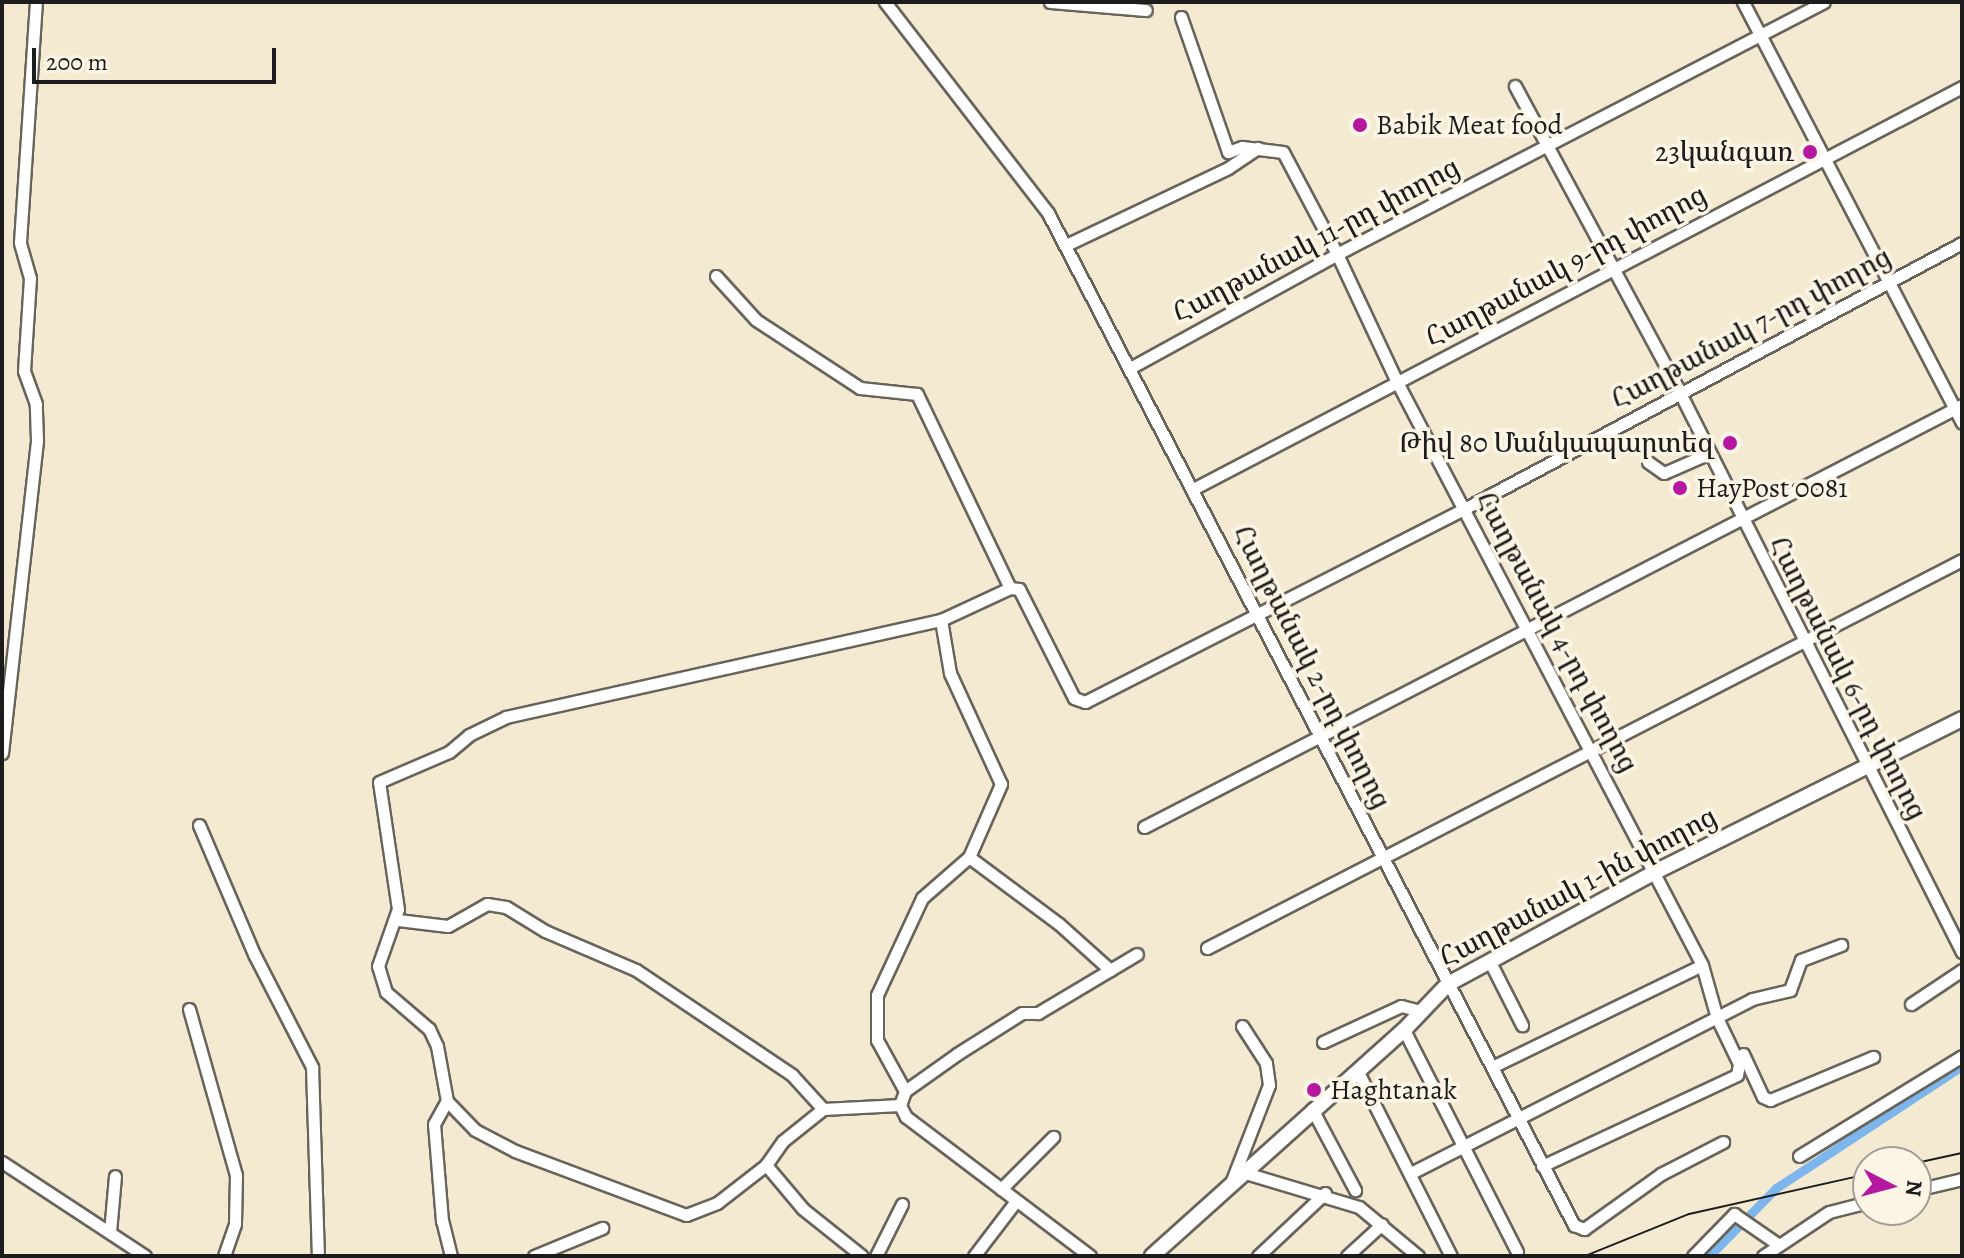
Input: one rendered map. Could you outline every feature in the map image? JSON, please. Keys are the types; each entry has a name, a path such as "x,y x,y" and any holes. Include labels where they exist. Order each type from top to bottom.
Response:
{"main road":[{"name":"Հաղթանակ 1-ին փողոց","path":"1155,1255 1242,1172 1404,1030 1448,984 1653,873 1962,719"}],"street":[{"path":"2,753 37,440 36,404 24,371 30,278 20,242 36,2"},
{"name":"Հաղթանակ 2-րդ փողոց","path":"885,2 1048,213 1321,734 1515,1117 1574,1225 1584,1229 1661,1174 1723,1142"},
{"path":"1050,2 1146,10"},
{"path":"1743,2 1958,406 1962,422"},
{"name":"Հաղթանակ 11-րդ փողոց","path":"1130,368 1337,254 1824,2"},
{"path":"1181,17 1228,152 1258,147"},
{"name":"Հաղթանակ 6-րդ փողոց","path":"1515,86 1680,393 1962,952"},
{"name":"Հաղթանակ 9-րդ փողոց","path":"1193,489 1611,266 1827,159 1962,87"},
{"path":"1066,245 1228,168 1258,147"},
{"name":"Հաղթանակ 4-րդ փողոց","path":"1258,147 1283,152 1337,254 1397,382 1593,749 1702,965 1720,1016"},
{"name":"Հաղթանակ 7-րդ փողոց","path":"1014,589 1078,702 1464,509 1962,243"},
{"path":"716,276 756,320 860,388 917,394 1014,589 941,620 506,717 469,735 449,752 379,782 398,920 381,951 380,978 386,992 429,1029 447,1101 475,1130 515,1151 686,1215 717,1203 766,1165 783,1141 823,1109 900,1105"},
{"path":"1144,827 1743,520 1958,406"},
{"path":"1648,462 1664,473 1710,453"},
{"path":"1207,948 1962,560"},
{"path":"905,1091 877,1040 877,995 922,898 969,857 1001,784 950,673 941,620"},
{"path":"199,825 255,956 312,1067 318,1256"},
{"path":"969,857 1068,930 1110,970"},
{"path":"398,920 448,926 487,904 506,907 545,931 636,970 792,1075 823,1109"},
{"path":"1411,1173 1515,1117 1752,999 1790,990 1801,960 1841,945"},
{"path":"1090,1256 906,1117 900,1105 905,1091 1022,1013 1038,1013 1137,954"},
{"path":"1490,962 1522,1025"},
{"path":"1492,1067 1702,965"},
{"path":"1911,1004 1962,970"},
{"path":"1323,1042 1401,1006 1421,1011"},
{"path":"189,1009 236,1175 235,1224 224,1256"},
{"path":"1720,1016 1766,1099 1825,1080 1873,1057"},
{"path":"1542,1166 1737,1075 1739,1064 1720,1016"},
{"path":"1231,1183 1269,1085 1266,1063 1242,1026"},
{"path":"1404,1030 1517,1252"},
{"path":"1799,1156 1962,1056"},
{"path":"1357,1070 1451,1256"},
{"path":"447,1101 434,1124 442,1221 451,1256"},
{"path":"1312,1109 1355,1190"},
{"path":"1001,1189 1053,1137"},
{"path":"2,1162 145,1256"},
{"path":"766,1165 803,1209 862,1256"},
{"path":"1242,1172 1325,1193 1359,1207 1418,1256"},
{"path":"110,1232 115,1176"},
{"path":"1932,1186 1962,1179"},
{"path":"1258,1256 1325,1193"},
{"path":"974,1256 1016,1201"},
{"path":"876,1256 902,1204"},
{"path":"1763,1256 1776,1243 1829,1212 1852,1206"},
{"path":"1693,1256 1734,1214 1776,1243"},
{"path":"1347,1256 1382,1224"},
{"path":"534,1256 602,1228"}],"waterway":[{"path":"1709,1256 1776,1188 1962,1066"}],"railway":[{"path":"1932,1160 1962,1153"},
{"path":"1585,1256 1689,1214 1852,1178"}],"place":[{"name":"Babik Meat food","path":"1360,125"},
{"name":"23կանգառ","path":"1810,152"},
{"name":"Թիվ 80 Մանկապարտեզ","path":"1730,443"},
{"name":"HayPost 0081","path":"1680,488"},
{"name":"Haghtanak","path":"1314,1090"}]}
